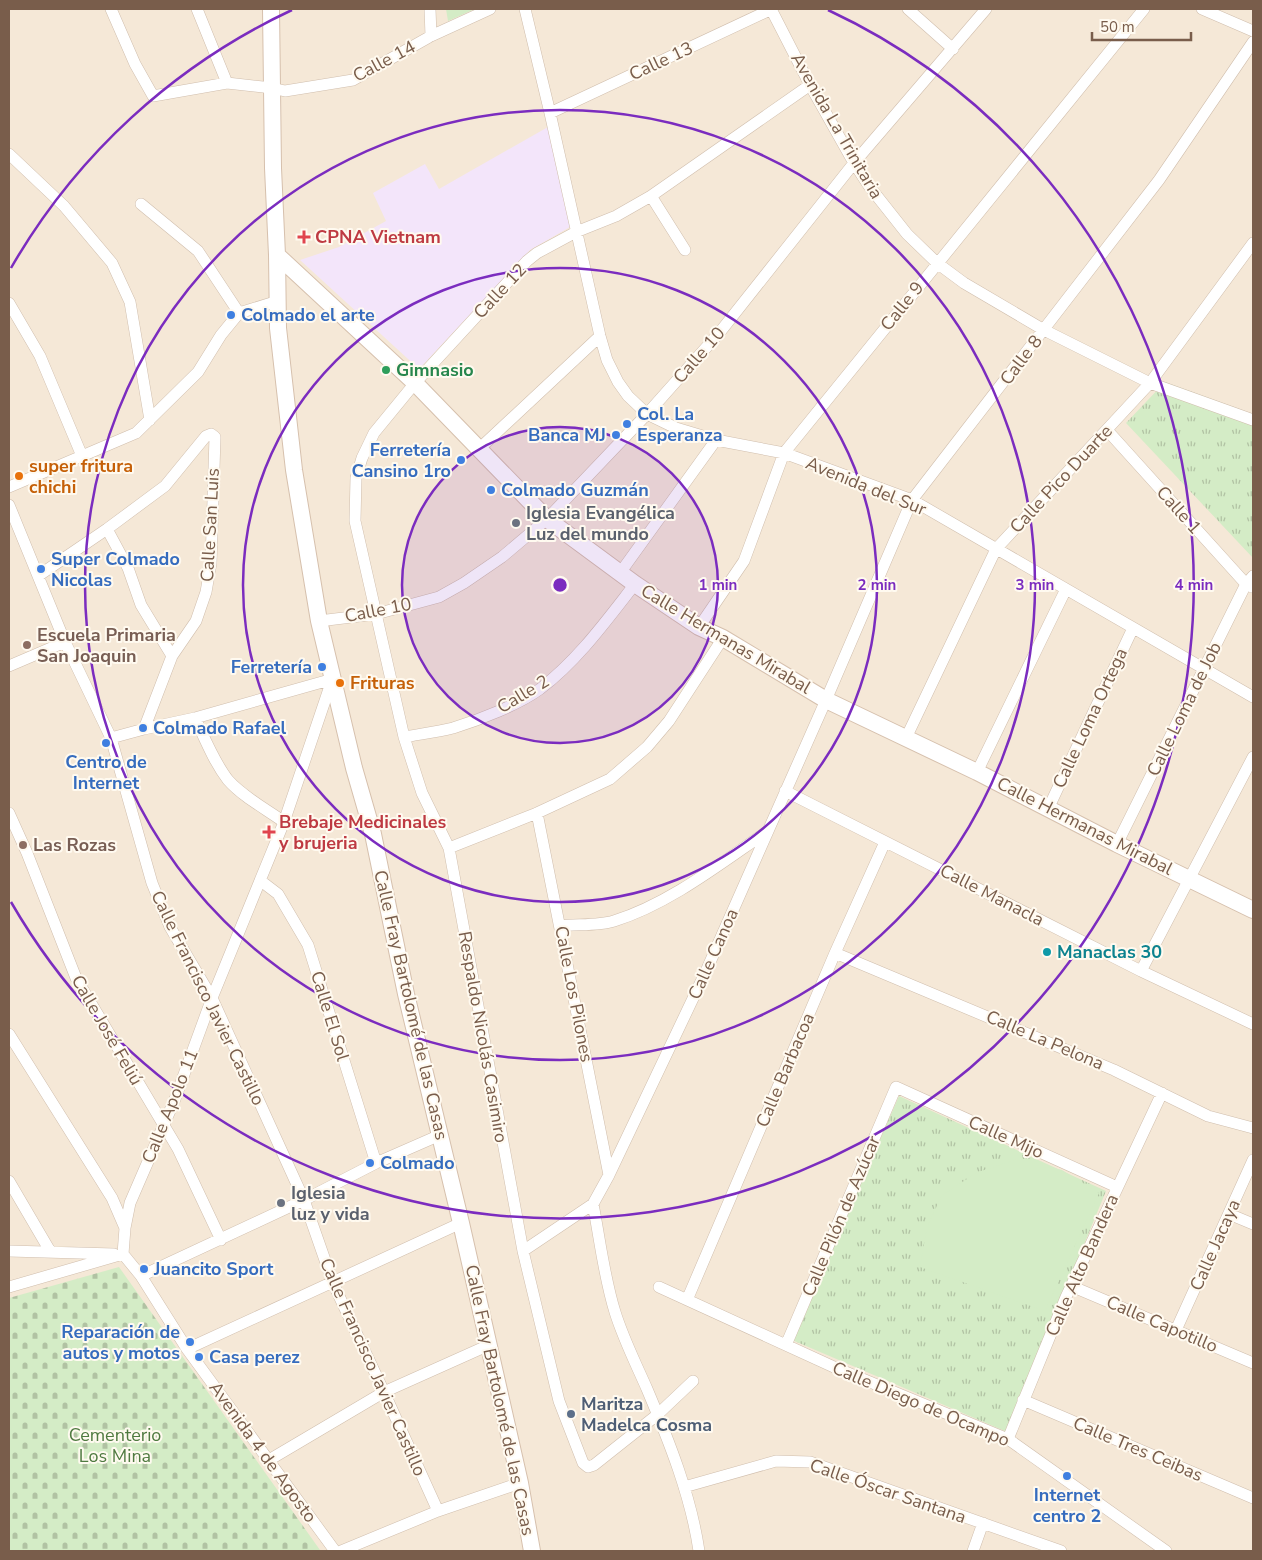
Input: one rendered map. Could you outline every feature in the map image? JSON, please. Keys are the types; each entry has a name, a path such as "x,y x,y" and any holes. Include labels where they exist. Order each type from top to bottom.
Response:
{"main road":[{"name":"Calle Fray Bartolomé de las Casas","path":"270,9 272,168 277,256 278,328 294,470 319,621 354,768 373,834 406,994 462,1222 520,1483 532,1551"},
{"name":"Calle Hermanas Mirabal","path":"277,256 416,383 547,519 620,574 698,626 723,638 826,700 978,772 1117,844 1253,910"}],"street":[{"name":"Calle 14","path":"111,9 135,64 153,96 227,83 284,91 353,80 431,36 490,9"},
{"path":"197,9 227,83"},
{"path":"430,9 431,36"},
{"name":"Avenida del Sur","path":"525,9 607,360 618,382 628,396 647,414 676,428 716,440 784,454 912,500 1203,670 1253,697"},
{"name":"Calle 13","path":"550,114 772,9"},
{"name":"Avenida La Trinitaria","path":"772,9 810,85 854,163 886,209 907,234 937,263 964,283 1044,330 1150,382 1251,416"},
{"path":"908,9 953,49"},
{"name":"Calle 10","path":"319,621 376,614 439,597 464,583 502,557 547,519 647,414 720,332 854,163 986,9"},
{"name":"Calle 9","path":"698,626 746,556 784,454 1144,9"},
{"path":"1202,9 1253,31"},
{"name":"Calle 8","path":"826,700 912,500 1159,180 1253,42"},
{"name":"Calle 12","path":"376,614 355,521 356,478 362,458 374,433 416,383 527,261 537,253 576,232 616,216 651,196 810,85"},
{"path":"9,154 64,206 112,263 130,302 150,420"},
{"path":"651,196 685,250"},
{"path":"141,204 198,251 239,313"},
{"name":"Calle Pico Duarte","path":"906,738 996,549 1150,382 1253,243"},
{"path":"9,487 136,433 198,372 221,335 239,313 278,301"},
{"path":"9,303 40,356 82,456"},
{"path":"479,449 600,336"},
{"name":"Calle 1","path":"1107,430 1251,582"},
{"name":"Calle San Luis","path":"107,529 165,486 206,436 211,434 215,437 211,563 206,592 196,621 172,656 144,729"},
{"path":"620,574 716,440"},
{"name":"Calle Francisco Javier Castillo","path":"9,505 66,642 111,738 152,883 170,926 212,998 304,1200 332,1283 438,1511"},
{"path":"38,576 107,529 128,568 141,604 172,656"},
{"name":"Calle Loma de Job","path":"1117,844 1203,670 1251,582"},
{"name":"Calle 2","path":"404,737 452,728 502,709 539,690 567,665 602,628 635,584"},
{"path":"978,772 1066,589"},
{"name":"Respaldo Nicolás Casimiro","path":"376,614 404,737 422,793 449,848 523,1251 559,1401 583,1464 588,1467 594,1465 658,1414"},
{"name":"Calle Loma Ortega","path":"1048,809 1133,628"},
{"path":"449,848 537,814 610,779 647,747 669,721 723,638"},
{"path":"9,666 66,642"},
{"path":"111,738 195,718 333,679"},
{"name":"Calle Apolo 11","path":"123,1254 125,1228 130,1203 163,1128 212,998 284,822 333,679"},
{"name":"Calle Canoa","path":"593,1204 609,1175 707,969 826,700"},
{"path":"195,718 211,753 229,780 284,822"},
{"path":"1141,971 1253,757"},
{"name":"Calle Manacla","path":"785,791 1141,971 1253,1024"},
{"name":"Calle José Feliú","path":"9,813 27,853 76,978 163,1128 178,1149 221,1240"},
{"name":"Calle Los Pilones","path":"537,814 609,1175"},
{"path":"560,926 612,922 654,904 691,884 768,830"},
{"name":"Calle Barbacoa","path":"687,1300 836,953 886,842"},
{"name":"Calle El Sol","path":"261,881 278,894 308,945 376,1163"},
{"name":"Calle La Pelona","path":"836,953 1114,1070 1208,1116 1253,1128"},
{"path":"9,1034 108,1190 125,1228"},
{"name":"Calle Mijo","path":"896,1087 1117,1187"},
{"name":"Calle Pilón de Azúcar","path":"786,1345 896,1087"},
{"name":"Calle Alto Bandera","path":"1008,1439 1071,1286 1162,1093"},
{"path":"141,1276 221,1240 376,1163 440,1135"},
{"name":"Calle Jacaya","path":"1176,1330 1253,1160"},
{"path":"9,1181 50,1251"},
{"path":"523,1251 593,1204 615,1313 658,1414 684,1487 700,1551"},
{"path":"1229,1214 1253,1224"},
{"path":"187,1349 462,1222"},
{"path":"9,1251 123,1254"},
{"path":"9,1287 123,1254"},
{"name":"Avenida 4 de Agosto","path":"123,1254 141,1276 187,1349 335,1551"},
{"name":"Calle Capotillo","path":"1071,1286 1253,1363"},
{"name":"Calle Diego de Ocampo","path":"659,1288 836,1368 1008,1439 1166,1551"},
{"path":"269,1460 384,1392 489,1345"},
{"path":"658,1414 693,1381"},
{"name":"Calle Tres Ceibas","path":"1023,1400 1253,1498"},
{"name":"Calle Óscar Santana","path":"684,1487 776,1461 810,1462 1061,1551"},
{"path":"341,1551 438,1511 520,1483"},
{"path":"972,1551 983,1523"}],"shaded area":[{"path":"9,9 1253,9 1253,1551 9,1551"},
{"path":"548,127 570,227 530,250 419,369 300,260 339,247 386,221 373,193 425,164 439,189"}],"green space":[{"path":"446,9 475,9 448,21"},
{"path":"1165,382 1253,414 1253,558 1126,423"},
{"path":"899,1096 1106,1191 1007,1432 792,1340"},
{"path":"1018,1159 1062,1170 1099,1193 1045,1311 920,1267 927,1227 942,1195 978,1172"},
{"name":"Cementerio Los Mina","path":"119,1267 320,1550 9,1551 9,1298"}],"place":[{"name":"CPNA Vietnam","path":"304,237"},
{"name":"Colmado el arte","path":"231,315"},
{"name":"Gimnasio","path":"386,370"},
{"name":"Col. La Esperanza","path":"627,424"},
{"name":"Banca MJ","path":"616,435"},
{"name":"Ferretería Cansino 1ro","path":"461,460"},
{"name":"super fritura chichi","path":"19,476"},
{"name":"Colmado Guzmán","path":"491,490"},
{"name":"Iglesia Evangélica Luz del mundo","path":"516,523"},
{"name":"Super Colmado Nicolas","path":"41,569"},
{"name":"Escuela Primaria San Joaquin","path":"27,645"},
{"name":"Ferretería","path":"322,667"},
{"name":"Frituras","path":"340,683"},
{"name":"Colmado Rafael","path":"143,728"},
{"name":"Centro de Internet","path":"106,743"},
{"name":"Brebaje Medicinales y brujeria","path":"269,832"},
{"name":"Las Rozas","path":"23,845"},
{"name":"Manaclas 30","path":"1047,952"},
{"name":"Colmado","path":"370,1163"},
{"name":"Iglesia luz y vida","path":"281,1203"},
{"name":"Juancito Sport","path":"144,1269"},
{"name":"Reparación de autos y motos","path":"190,1342"},
{"name":"Casa perez","path":"199,1357"},
{"name":"Maritza Madelca Cosma","path":"571,1414"},
{"name":"Internet centro 2","path":"1067,1476"}]}
